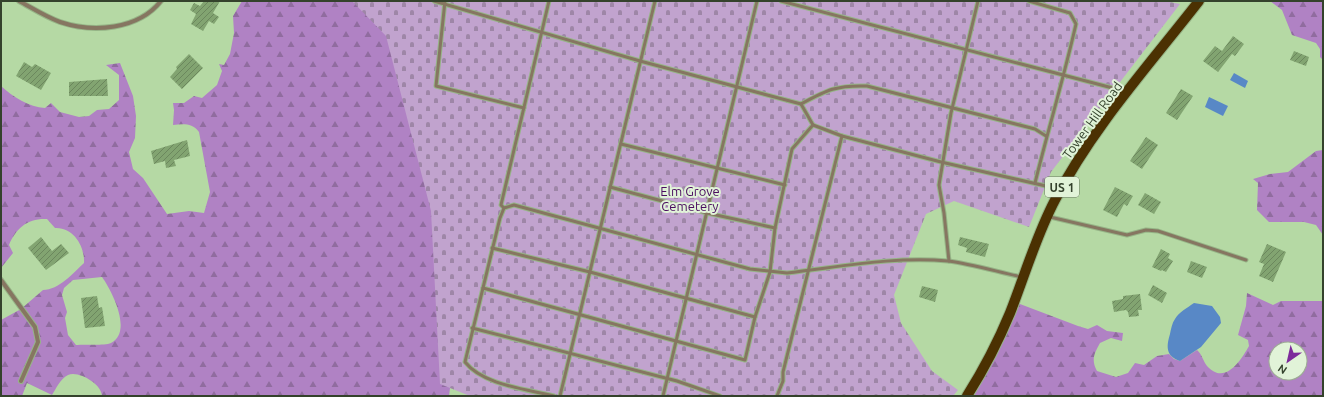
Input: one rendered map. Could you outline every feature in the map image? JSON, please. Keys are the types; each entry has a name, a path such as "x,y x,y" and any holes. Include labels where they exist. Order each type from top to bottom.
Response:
{"main road":[{"name":"Tower Hill Road","path":"966,396 986,366 1010,313 1047,217 1080,156 1127,92 1199,1"}],"street":[{"path":"19,1 60,22 92,29 117,26 141,17 161,1"},
{"path":"1,280 35,327 38,342 21,381"}],"lane":[{"path":"434,1 640,61 801,104 830,88 845,85 867,86 1035,129 1046,136"},
{"path":"504,208 501,205 549,1"},
{"path":"560,396 655,1"},
{"path":"663,396 757,1"},
{"path":"781,1 1127,92"},
{"path":"949,262 939,185 941,162 978,1"},
{"path":"1029,1 1070,13 1076,24 1065,75 1046,136 1035,183"},
{"path":"445,3 436,86 524,108"},
{"path":"801,104 813,125 842,136 941,162 1061,189"},
{"path":"483,288 745,360 755,317 770,272 775,228 792,149 813,125"},
{"path":"777,396 783,381 783,372 842,136"},
{"path":"621,144 785,185"},
{"path":"610,187 707,213 775,228"},
{"path":"504,208 514,205 770,272 786,273 894,260 949,262 1023,277"},
{"path":"504,208 492,248 465,362 471,371 483,378 554,396"},
{"path":"1047,217 1127,235 1146,230 1158,231 1246,260"},
{"path":"492,248 590,272 755,317"},
{"path":"472,328 667,378 720,396"}],"green space":[{"path":"242,1 391,1 466,263 449,396 102,396 98,387 89,379 78,374 72,374 68,375 58,384 52,395 27,383 22,396 1,396 1,320 21,309 43,290 60,284 84,263 84,257 83,251 73,234 62,229 55,228 47,219 40,219 28,222 15,234 9,245 13,253 1,268 1,86 16,98 27,104 45,108 51,103 60,112 79,117 89,116 97,110 109,109 119,100 119,75 106,65 120,63 133,96 136,116 135,138 129,152 133,169 143,178 167,214 189,211 204,213 210,192 199,132 194,127 184,124 173,125 173,103 184,103 194,96 202,98 217,85 222,71 219,64 224,65 230,54 234,33 233,16","holes":["102,277 118,311 120,330 117,338 108,344 76,345 68,335 65,318 67,312 62,295 64,288 73,280"]},
{"name":"Elm Grove Cemetery","path":"352,1 1165,1 1180,4 1051,172 1029,227 954,201 926,214 894,295 901,323 932,371 958,390 953,396 470,396 440,384 431,211 386,36"},
{"path":"1270,1 1323,1 1323,60 1320,57 1320,49 1316,43 1292,35 1282,10"},
{"path":"1323,150 1323,235 1316,225 1304,222 1269,222 1257,210 1258,183 1253,179 1270,174 1288,172 1316,151"},
{"path":"1247,293 1273,305 1281,301 1323,301 1323,396 966,396 1015,302 1088,329 1097,325 1107,331 1123,333 1122,341 1111,338 1100,343 1094,357 1094,364 1097,371 1116,377 1128,373 1135,363 1144,365 1157,356 1169,354 1174,359 1180,361 1197,350 1207,366 1220,373 1226,372 1237,364 1249,346 1248,340 1238,335 1246,306"}],"water":[{"path":"1234,73 1248,81 1245,88 1230,80"},
{"path":"1209,97 1228,106 1223,116 1205,107"},
{"path":"1194,303 1212,306 1220,317 1221,323 1201,347 1180,361 1175,359 1168,350 1171,328 1179,314"}],"building":[{"path":"204,1 220,1 213,13 219,17 214,24 209,21 203,31 191,24 196,14 190,10 194,3 200,6"},
{"path":"1233,36 1244,44 1235,56 1232,54 1218,72 1203,61 1215,46 1222,51"},
{"path":"1294,51 1309,57 1306,66 1290,60"},
{"path":"189,54 203,68 182,89 170,77 177,69 176,67"},
{"path":"24,62 32,67 35,64 51,73 41,90 16,76"},
{"path":"107,79 108,96 69,96 69,82"},
{"path":"1181,89 1193,96 1177,120 1166,113"},
{"path":"1146,137 1158,145 1142,169 1130,161"},
{"path":"187,140 190,156 174,160 176,166 166,168 165,161 154,164 151,151"},
{"path":"1115,187 1133,196 1127,206 1124,204 1117,217 1103,210"},
{"path":"1145,193 1161,202 1154,214 1138,205"},
{"path":"41,237 52,251 61,244 69,253 46,270 28,248"},
{"path":"960,237 989,244 985,257 966,252 967,248 958,245"},
{"path":"1267,244 1286,252 1273,282 1259,276 1264,264 1259,262"},
{"path":"1161,249 1170,254 1168,258 1173,261 1166,272 1152,267"},
{"path":"1191,261 1207,267 1202,278 1187,272"},
{"path":"1153,285 1167,293 1162,303 1148,295"},
{"path":"922,286 938,290 935,302 919,297"},
{"path":"1140,294 1142,310 1138,310 1139,316 1129,317 1126,310 1114,312 1112,301 1123,299 1123,296"},
{"path":"97,296 99,308 102,307 105,326 85,328 81,298"}]}
